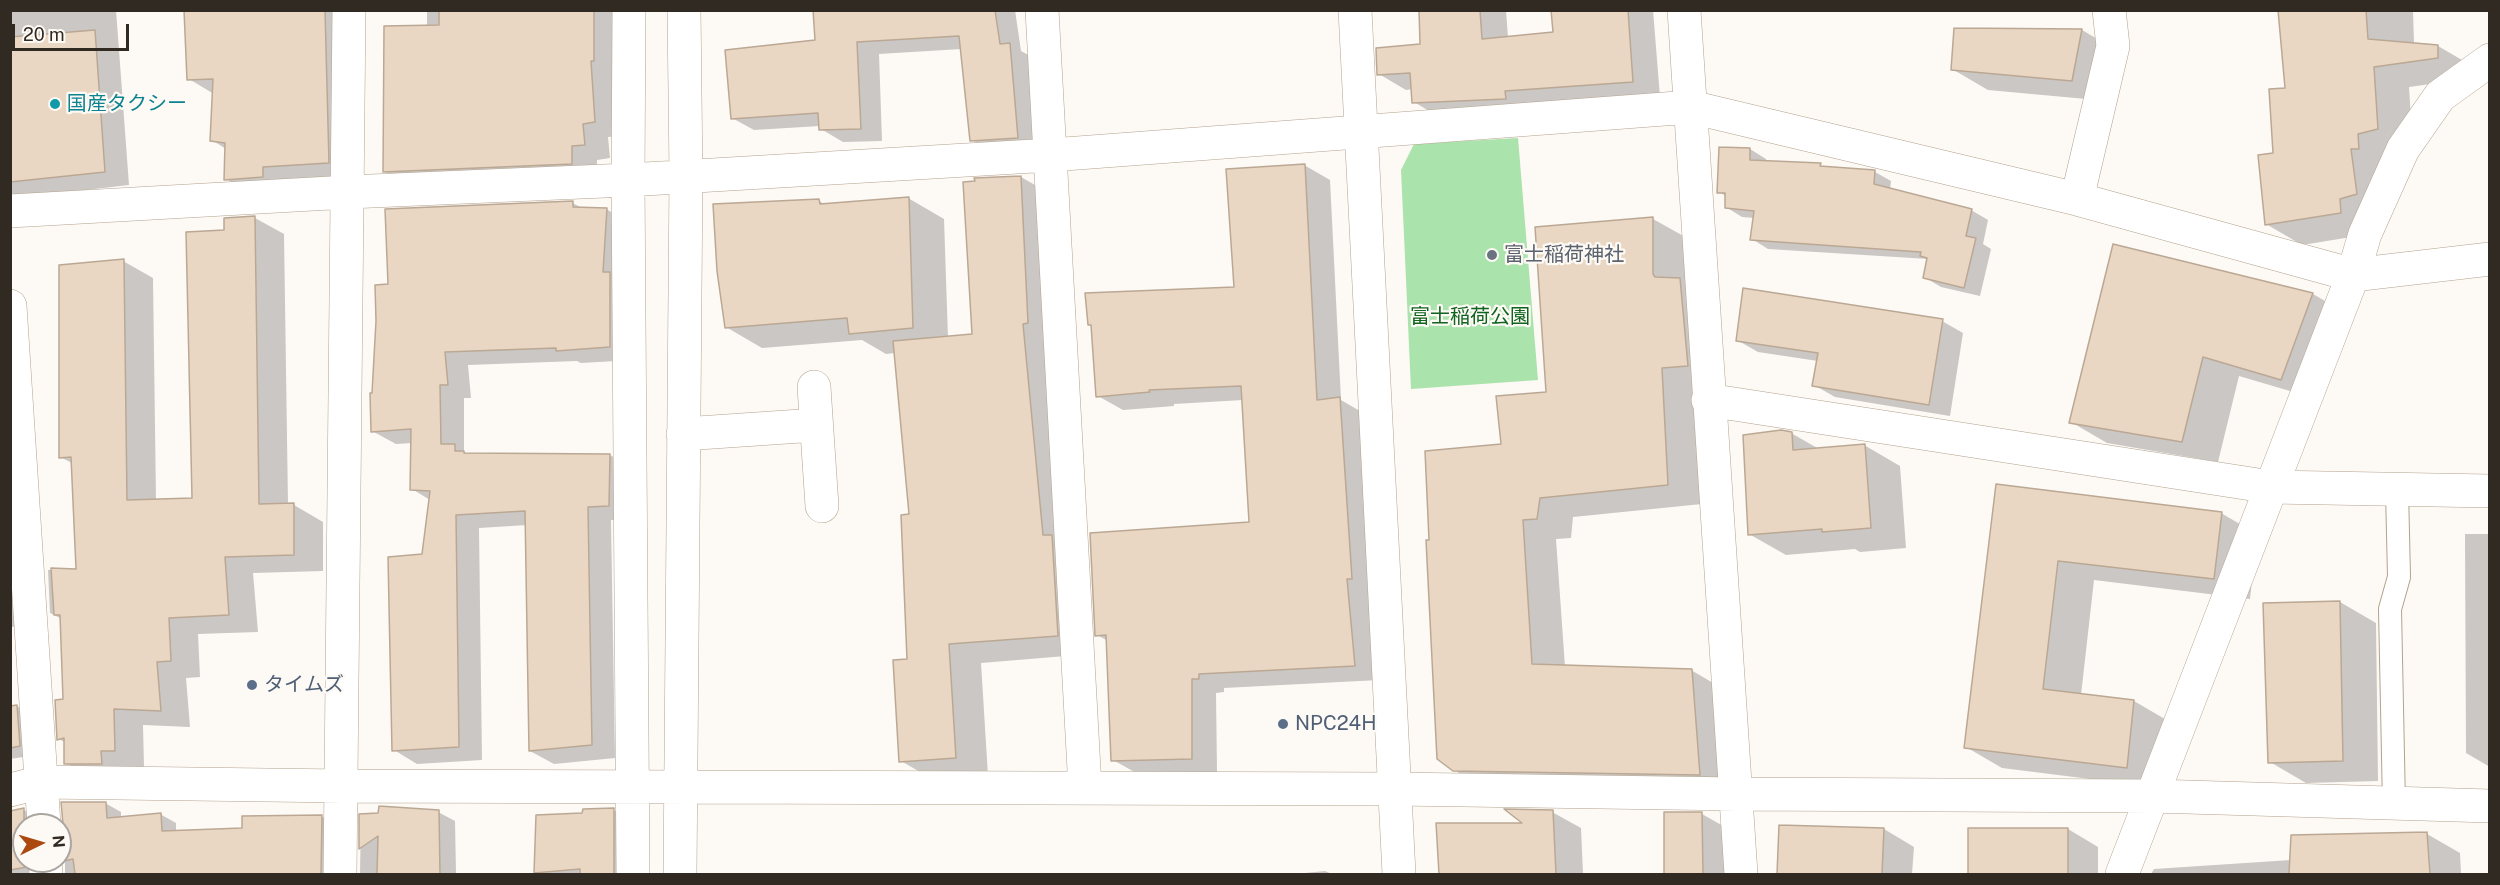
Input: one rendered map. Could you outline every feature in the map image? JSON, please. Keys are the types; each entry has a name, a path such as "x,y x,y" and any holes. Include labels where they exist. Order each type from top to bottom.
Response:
{"street":[{"path":"340,874 349,10"},
{"path":"629,10 633,874"},
{"path":"680,874 686,176 684,10"},
{"path":"1042,10 1085,788"},
{"path":"1355,10 1399,874"},
{"path":"1684,10 1741,874"},
{"path":"2078,199 2113,46 2109,10"},
{"path":"2122,874 2353,275 2365,234 2403,149 2440,96 2490,60"},
{"path":"10,211 348,192 628,180 1051,155 1691,107 2078,199 2353,275 2490,259"},
{"path":"10,306 16,497 43,813"},
{"path":"814,387 822,506"},
{"path":"1708,400 2271,487 2490,491"},
{"path":"684,434 816,425"},
{"path":"10,790 42,782 342,786 1395,789 1737,794 2153,796 2394,805 2490,806"}],"lane":[{"path":"2394,805 2390,609 2399,577 2397,490"}],"green space":[{"name":"富士稲荷公園","path":"1518,138 1538,380 1411,389 1401,170 1414,144"}],"building":[{"path":"184,10 325,10 329,163 263,167 263,177 224,180 225,143 210,141 213,79 187,80"},
{"path":"439,10 594,10 594,61 591,61 595,122 583,124 585,145 572,146 572,164 383,172 384,26 439,25"},
{"path":"813,10 995,10 1000,44 1010,43 1018,138 970,141 959,36 857,42 861,129 819,130 818,113 731,119 725,50 815,40"},
{"path":"1419,10 1480,10 1482,39 1553,32 1551,10 1628,10 1633,82 1505,91 1506,99 1412,103 1410,73 1377,75 1376,48 1420,44"},
{"path":"2278,10 2366,10 2368,39 2438,45 2438,58 2374,67 2378,129 2358,134 2359,149 2351,149 2357,194 2340,199 2341,213 2265,225 2258,155 2273,153 2269,89 2285,88"},
{"path":"1954,28 2082,29 2072,81 1951,70"},
{"name":"国産タクシー","path":"95,30 105,172 10,182 10,37"},
{"path":"1719,147 1750,148 1750,160 1821,163 1820,166 1875,170 1874,184 1972,209 1966,236 1976,238 1964,288 1923,278 1927,258 1920,256 1921,252 1750,240 1754,211 1725,208 1725,193 1717,193"},
{"path":"1305,164 1317,400 1340,397 1352,579 1347,579 1355,666 1199,674 1199,679 1192,679 1192,759 1111,761 1106,635 1095,636 1090,533 1249,522 1241,386 1149,390 1150,392 1096,397 1091,325 1088,325 1085,293 1234,287 1226,169"},
{"path":"1021,176 1028,323 1023,324 1043,535 1052,535 1058,636 949,644 956,758 899,762 893,660 907,659 901,515 909,514 893,341 972,334 963,182 975,181 974,178"},
{"path":"909,197 913,328 849,334 847,318 725,328 717,271 713,204 819,199 820,204"},
{"path":"573,201 573,207 607,208 603,272 610,272 610,347 556,351 556,348 445,352 448,385 440,385 441,444 455,444 455,451 464,451 464,453 610,454 609,506 588,507 592,745 529,751 525,511 456,515 459,747 392,751 388,557 422,554 430,491 410,490 411,429 371,432 370,393 372,393 376,321 375,285 388,284 385,209"},
{"path":"255,216 259,504 294,503 294,555 225,557 229,615 169,618 171,661 157,662 161,711 114,709 115,751 101,751 102,764 64,764 64,738 57,740 55,700 63,699 60,615 54,615 51,568 76,569 71,457 59,458 59,265 124,259 127,500 192,498 186,232 224,230 224,218"},
{"path":"1653,217 1653,274 1655,277 1680,278 1688,366 1662,368 1668,485 1540,498 1537,519 1523,520 1532,664 1692,669 1700,775 1453,771 1437,759 1426,540 1429,540 1425,451 1501,444 1496,396 1546,392 1535,227"},
{"path":"2113,244 2313,293 2281,380 2203,357 2182,442 2069,423"},
{"path":"1743,288 1943,319 1929,405 1812,386 1818,353 1736,341"},
{"path":"1781,430 1792,432 1793,450 1865,444 1871,528 1748,535 1743,435"},
{"path":"1996,484 2222,512 2214,579 2058,561 2043,689 2134,700 2127,768 1964,748"},
{"path":"2340,601 2343,761 2268,763 2263,603"},
{"path":"17,705 20,746 10,748 10,706"},
{"path":"61,802 106,802 107,818 161,813 162,831 242,828 242,816 322,815 321,874 75,874 72,859 72,813 62,813"},
{"path":"379,806 439,810 440,874 377,874 378,836 359,849 359,814 378,813"},
{"path":"24,808 24,813 12,813 12,870 10,870 10,811"},
{"path":"614,808 614,874 580,874 580,869 534,873 536,815 582,813 583,809"},
{"path":"1504,809 1553,810 1556,874 1439,874 1436,823 1522,823"},
{"path":"1664,812 1702,812 1703,874 1664,874"},
{"path":"1779,825 1884,828 1882,874 1777,874"},
{"path":"1968,828 2068,828 2068,874 1968,874"},
{"path":"2427,832 2430,874 2289,874 2291,835"}],"place":[{"name":"国産タクシー","path":"55,104"},
{"name":"富士稲荷神社","path":"1492,255"},
{"name":"タイムズ","path":"252,685"},
{"name":"NPC24H","path":"1283,724"}]}
